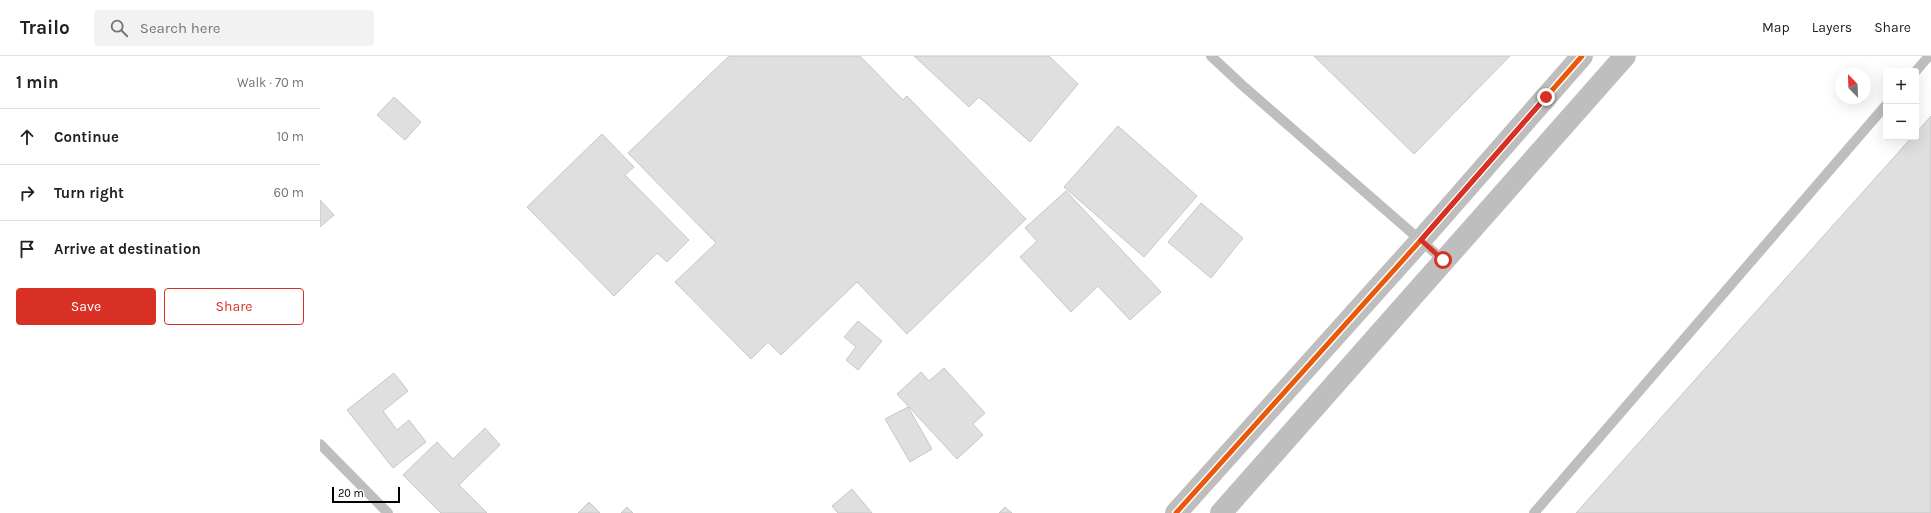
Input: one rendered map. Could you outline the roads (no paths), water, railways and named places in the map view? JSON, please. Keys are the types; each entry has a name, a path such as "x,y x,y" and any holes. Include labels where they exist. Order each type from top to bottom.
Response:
{"street":[{"path":"1176,513 1421,240 1582,56"},
{"path":"1221,513 1443,260 1625,56"}],"lane":[{"path":"1211,56 1443,260"},
{"path":"1919,68 1929,56"},
{"path":"1534,513 1883,108"},
{"path":"320,444 388,513"}]}
